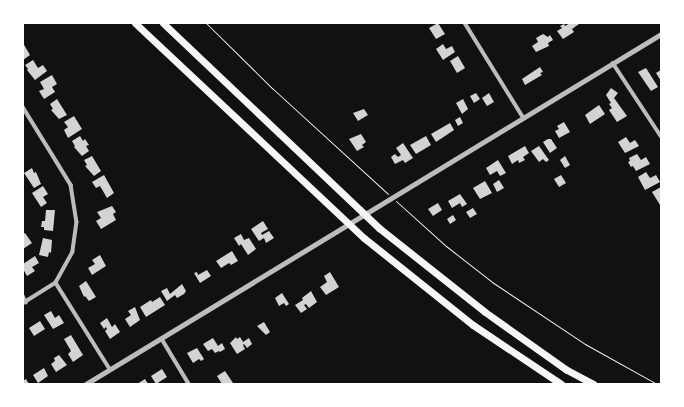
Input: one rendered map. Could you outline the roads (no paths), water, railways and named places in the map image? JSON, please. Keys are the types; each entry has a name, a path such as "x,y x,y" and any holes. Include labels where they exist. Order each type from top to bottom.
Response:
{"highway":[{"path":"135,23 364,238 473,325 561,384"},
{"path":"163,23 379,228 485,312 568,370 593,384"}],"street":[{"path":"465,23 522,117"},
{"path":"86,384 162,339 522,117 661,34"},
{"path":"613,63 661,136"},
{"path":"23,107 71,185 77,222 73,252 56,283 25,303 23,296"},
{"path":"56,283 110,369"},
{"path":"162,339 189,384"}]}
